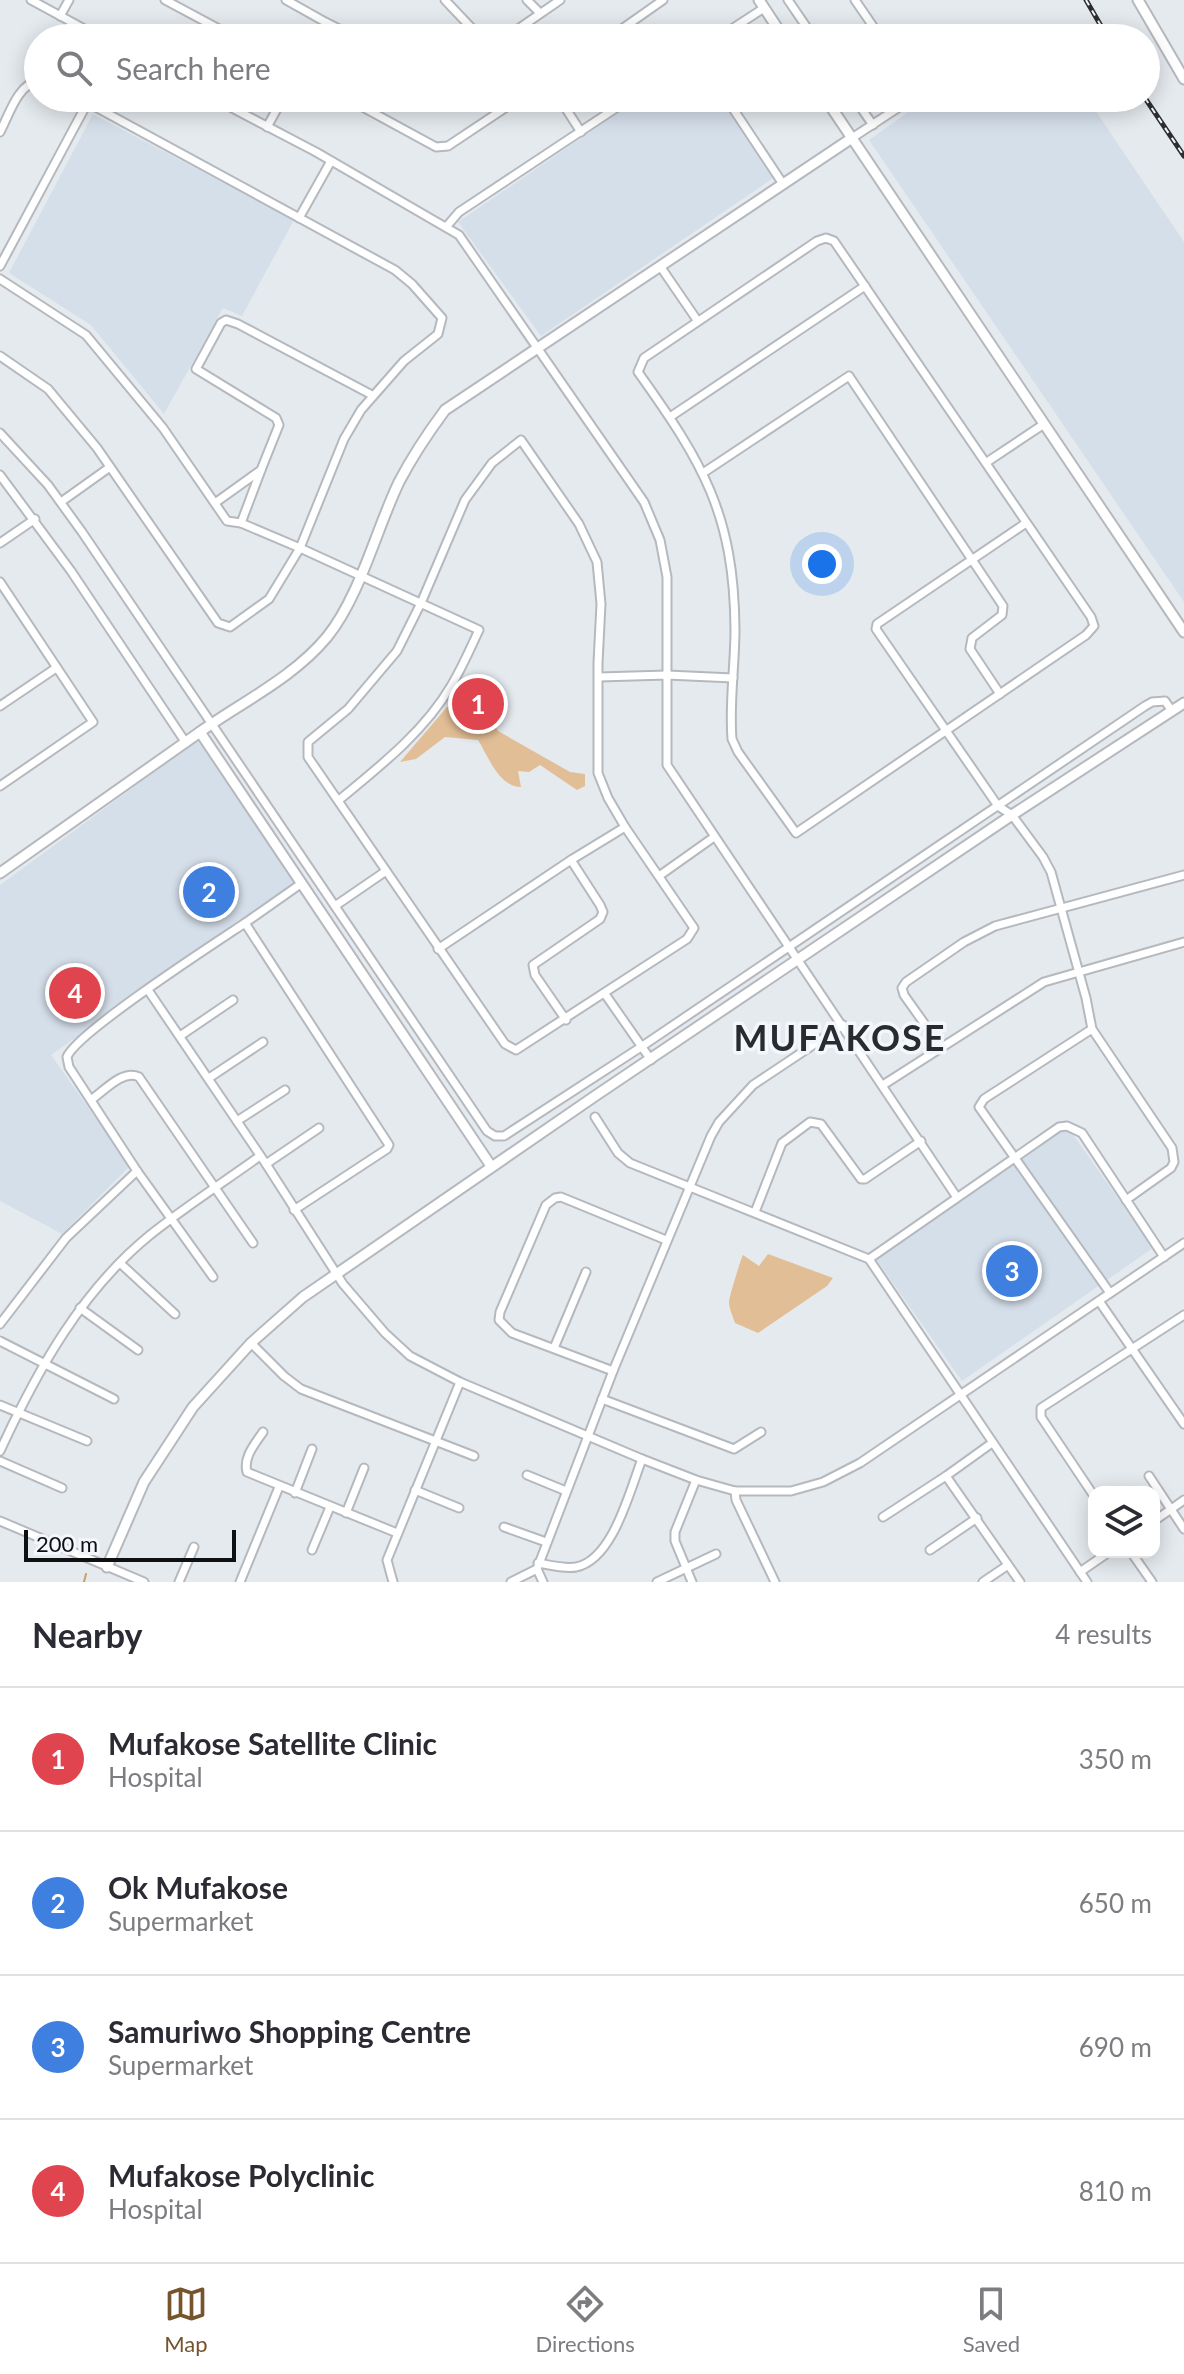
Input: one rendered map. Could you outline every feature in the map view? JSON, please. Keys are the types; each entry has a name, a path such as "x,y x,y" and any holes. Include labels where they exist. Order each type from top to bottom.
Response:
{"street":[{"path":"31,0 75,24"},
{"path":"60,16 69,0"},
{"path":"165,0 210,24"},
{"path":"286,0 327,23"},
{"path":"445,0 468,24"},
{"path":"527,0 540,13"},
{"path":"528,24 560,0"},
{"path":"629,24 663,0"},
{"path":"788,0 804,24"},
{"path":"855,0 871,24"},
{"path":"1138,0 1152,24"},
{"path":"736,24 761,4 775,24"},
{"path":"1160,38 1184,79"},
{"path":"0,132 24,86"},
{"path":"0,266 83,112"},
{"path":"0,356 48,389 110,467 218,623 230,627 269,599 300,548 344,439 372,395 404,361 438,334 442,318 395,270 110,112"},
{"path":"239,112 447,226 470,247 644,502 654,522 667,577 667,765 956,1196"},
{"path":"267,127 275,112"},
{"path":"371,112 432,146 441,147 497,112"},
{"path":"568,112 581,132"},
{"path":"447,226 459,212 610,112"},
{"path":"735,112 783,184"},
{"path":"834,112 1184,632"},
{"path":"864,112 873,125"},
{"path":"0,873 287,673 328,636 361,576 399,482 445,410 892,112"},
{"path":"299,218 331,161"},
{"path":"823,238 834,241 865,286 987,462 1091,617 1094,626 1086,635 947,732 796,833 792,832 734,745 732,566 722,520 703,473 670,417 638,372 644,358 823,238"},
{"path":"660,266 697,320"},
{"path":"0,279 86,335 163,428 227,521 241,523 300,548 479,630 450,688 435,708 391,757 339,800"},
{"path":"670,417 865,286"},
{"path":"241,523 278,421 196,369 221,323 226,320 238,324 372,395"},
{"path":"703,473 849,376 1003,606 1002,615 972,638 970,649 1000,694"},
{"path":"987,462 1044,424"},
{"path":"0,433 61,502 487,1131 495,1136 504,1136 641,1047 1152,702 1165,701 1172,711"},
{"path":"521,440 579,524 597,562 601,604 599,677 598,773 625,827 693,923 693,932 566,1020 520,1049 512,1050 438,949 308,757 308,742 348,709 380,675 397,651 465,500 492,463 521,440"},
{"path":"61,502 110,467"},
{"path":"215,503 261,470"},
{"path":"0,475 35,519 186,743"},
{"path":"0,543 35,519"},
{"path":"1026,523 875,627 998,806 1012,815 1047,865 1079,970 1092,1029 1175,1155 1171,1168 1126,1200"},
{"path":"0,582 93,722 0,786"},
{"path":"0,706 56,668"},
{"path":"599,677 667,675 733,678"},
{"path":"107,1567 144,1482 173,1436 219,1376 303,1297 491,1166 1012,815 1184,703"},
{"path":"200,732 491,1166"},
{"path":"438,949 625,827"},
{"path":"659,876 714,837"},
{"path":"566,1020 532,969 536,961 600,919 603,912 571,860"},
{"path":"335,906 386,871"},
{"path":"941,1047 904,995 902,988 906,982 964,942 995,926 1184,875"},
{"path":"213,1277 137,1171 67,1063 68,1052 148,990 302,883"},
{"path":"245,923 389,1145 294,1210"},
{"path":"883,1085 1044,982 1184,942"},
{"path":"148,990 336,1274 385,1333 410,1356 460,1382 642,1459 735,1491 791,1491 823,1482 860,1463 1184,1243"},
{"path":"605,994 651,1060"},
{"path":"180,1036 233,1000"},
{"path":"543,1582 538,1566 546,1542 666,1240 711,1136 753,1085 843,1025"},
{"path":"1092,1029 980,1101 979,1107 1110,1293"},
{"path":"209,1078 263,1042"},
{"path":"91,1100 125,1075 139,1077 253,1243"},
{"path":"237,1121 285,1090"},
{"path":"595,1117 624,1159 869,1259 1087,1582"},
{"path":"755,1212 782,1143 810,1122 821,1124 861,1179 921,1141"},
{"path":"869,1259 1059,1127 1074,1128 1082,1133 1164,1257"},
{"path":"266,1164 319,1128"},
{"path":"0,1451 44,1363 80,1308 150,1235 260,1156"},
{"path":"0,1324 66,1238 137,1171"},
{"path":"613,1371 512,1333 499,1320 500,1312 550,1201 561,1197 666,1240"},
{"path":"120,1263 175,1314"},
{"path":"554,1348 586,1272"},
{"path":"1099,1301 1184,1424"},
{"path":"80,1308 138,1350"},
{"path":"1088,1487 1039,1412 1041,1408 1184,1317"},
{"path":"0,1341 114,1399"},
{"path":"251,1343 301,1389 474,1456"},
{"path":"393,1582 386,1565 460,1382"},
{"path":"602,1399 734,1449 761,1432"},
{"path":"0,1405 87,1441"},
{"path":"263,1432 249,1453 245,1468 252,1475 397,1533"},
{"path":"883,1517 992,1443"},
{"path":"295,1493 312,1449"},
{"path":"511,1582 538,1566 581,1566 607,1546 642,1459"},
{"path":"0,1461 62,1488"},
{"path":"346,1513 364,1468"},
{"path":"527,1475 566,1491"},
{"path":"946,1476 1020,1582"},
{"path":"1149,1476 1184,1529"},
{"path":"692,1582 675,1541 675,1532 696,1480"},
{"path":"240,1582 279,1487"},
{"path":"415,1490 459,1508"},
{"path":"735,1491 736,1500 775,1582"},
{"path":"1160,1517 1184,1500"},
{"path":"312,1550 330,1507"},
{"path":"930,1550 977,1518"},
{"path":"0,1521 144,1582"},
{"path":"504,1527 546,1542"},
{"path":"179,1582 194,1547"},
{"path":"657,1582 716,1554"},
{"path":"1080,1572 1100,1558"},
{"path":"1135,1558 1152,1582"},
{"path":"983,1582 1008,1565"},
{"path":"116,1582 119,1572"}],"shaded area":[{"path":"619,112 731,112 775,177 541,336 458,222"},
{"path":"908,112 1096,112 1184,242 1184,602 869,140"},
{"path":"93,114 294,220 242,316 223,308 164,414 91,325 9,273"},
{"path":"447,707 492,720 498,731 570,772 585,774 585,786 577,790 540,765 529,772 518,771 521,787 513,786 495,770 478,740 445,737 416,759 400,762"},
{"path":"198,740 292,879 293,885 51,1055 130,1166 62,1234 0,1201 0,885"},
{"path":"1067,1126 1153,1248 962,1381 876,1259"},
{"path":"768,1254 833,1278 827,1286 758,1333 735,1323 729,1302 743,1255 759,1266"}],"waterway":[{"path":"84,1582 86,1574"}],"railway":[{"path":"1086,0 1100,24"},
{"path":"1154,112 1184,156"}],"place":[{"name":"Mufakose Satellite Clinic","path":"478,704"},
{"name":"Ok Mufakose","path":"209,892"},
{"name":"Mufakose Polyclinic","path":"75,993"},
{"name":"Samuriwo Shopping Centre","path":"1012,1271"}],"district":[{"name":"MUFAKOSE","path":"840,1038"}]}
